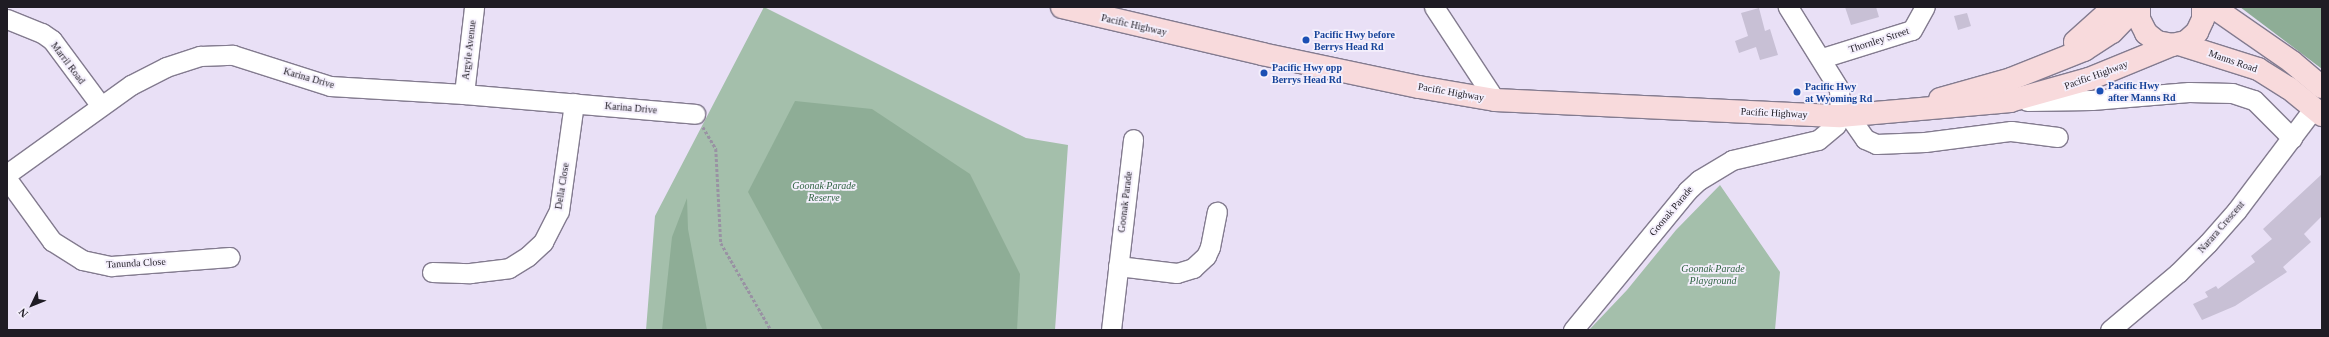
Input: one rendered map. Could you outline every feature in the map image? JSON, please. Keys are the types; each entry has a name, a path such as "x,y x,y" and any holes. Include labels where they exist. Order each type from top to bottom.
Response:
{"main road":[{"name":"Pacific Highway","path":"1062,7 1285,59 1419,87 1495,100 1845,116 2010,101 2089,79 2175,45 2197,32 2203,19 2203,7"},
{"path":"2024,73 2078,40 2114,7"},
{"name":"Pacific Highway","path":"1874,114 1944,98 2024,73 2093,46 2112,32 2136,7"},
{"name":"Manns Road","path":"2139,7 2139,19 2146,33 2157,42 2175,45 2258,69 2319,107"},
{"path":"2213,7 2292,62 2322,87"}],"street":[{"name":"Argyle Avenue","path":"464,94 474,7"},
{"path":"1434,7 1495,100"},
{"path":"1788,7 1822,58 1839,89 1845,116 1865,139 1876,144 1925,142 2011,131 2058,137"},
{"name":"Thornley Street","path":"1822,58 1912,30 1925,7"},
{"name":"Marril Road","path":"7,19 42,33 52,40 101,106"},
{"name":"Karina Drive","path":"7,174 131,85 166,67 200,56 233,55 330,86 464,94 695,114"},
{"path":"2010,101 2069,101 2189,92 2232,93 2254,100 2292,138"},
{"name":"Della Close","path":"432,272 470,273 509,268 528,256 543,242 559,212 574,103"},
{"name":"Narara Crescent","path":"2110,330 2162,287 2208,243 2292,138 2319,107"},
{"name":"Goonak Parade","path":"1573,330 1687,191 1699,180 1732,160 1818,140 1828,134 1845,116"},
{"name":"Goonak Parade","path":"1110,330 1133,139"},
{"name":"Tanunda Close","path":"7,179 52,241 82,260 111,266 230,257"},
{"path":"1118,266 1177,273 1193,268 1206,256 1210,247 1217,212"}],"path":[{"path":"695,114 716,149 721,243 771,330"}],"green space":[{"name":"Goonak Parade Reserve","path":"764,7 1026,138 1068,145 1055,330 646,330 655,216"},
{"path":"2240,7 2322,7 2322,69"},
{"path":"795,101 872,109 970,174 1020,274 1017,330 823,330 748,192"},
{"name":"Goonak Parade Playground","path":"1720,185 1780,272 1775,330 1589,330 1627,290 1676,230"},
{"path":"687,198 688,229 707,330 662,330 672,237"}],"building":[{"path":"1845,7 1876,7 1879,17 1851,25"},
{"path":"1759,8 1765,31 1770,29 1778,55 1760,60 1756,47 1739,53 1735,41 1748,36 1741,13"},
{"path":"1967,13 1971,26 1958,30 1954,16"},
{"path":"2322,174 2322,216 2304,234 2311,242 2283,267 2287,272 2235,306 2202,320 2193,304 2208,297 2205,292 2216,286 2218,289 2255,262 2251,256 2272,239 2263,229"}],"place":[{"name":"Pacific Hwy before Berrys Head Rd","path":"1306,40"},
{"name":"Pacific Hwy opp Berrys Head Rd","path":"1264,73"},
{"name":"Pacific Hwy after Manns Rd","path":"2100,91"},
{"name":"Pacific Hwy at Wyoming Rd","path":"1797,92"}]}
